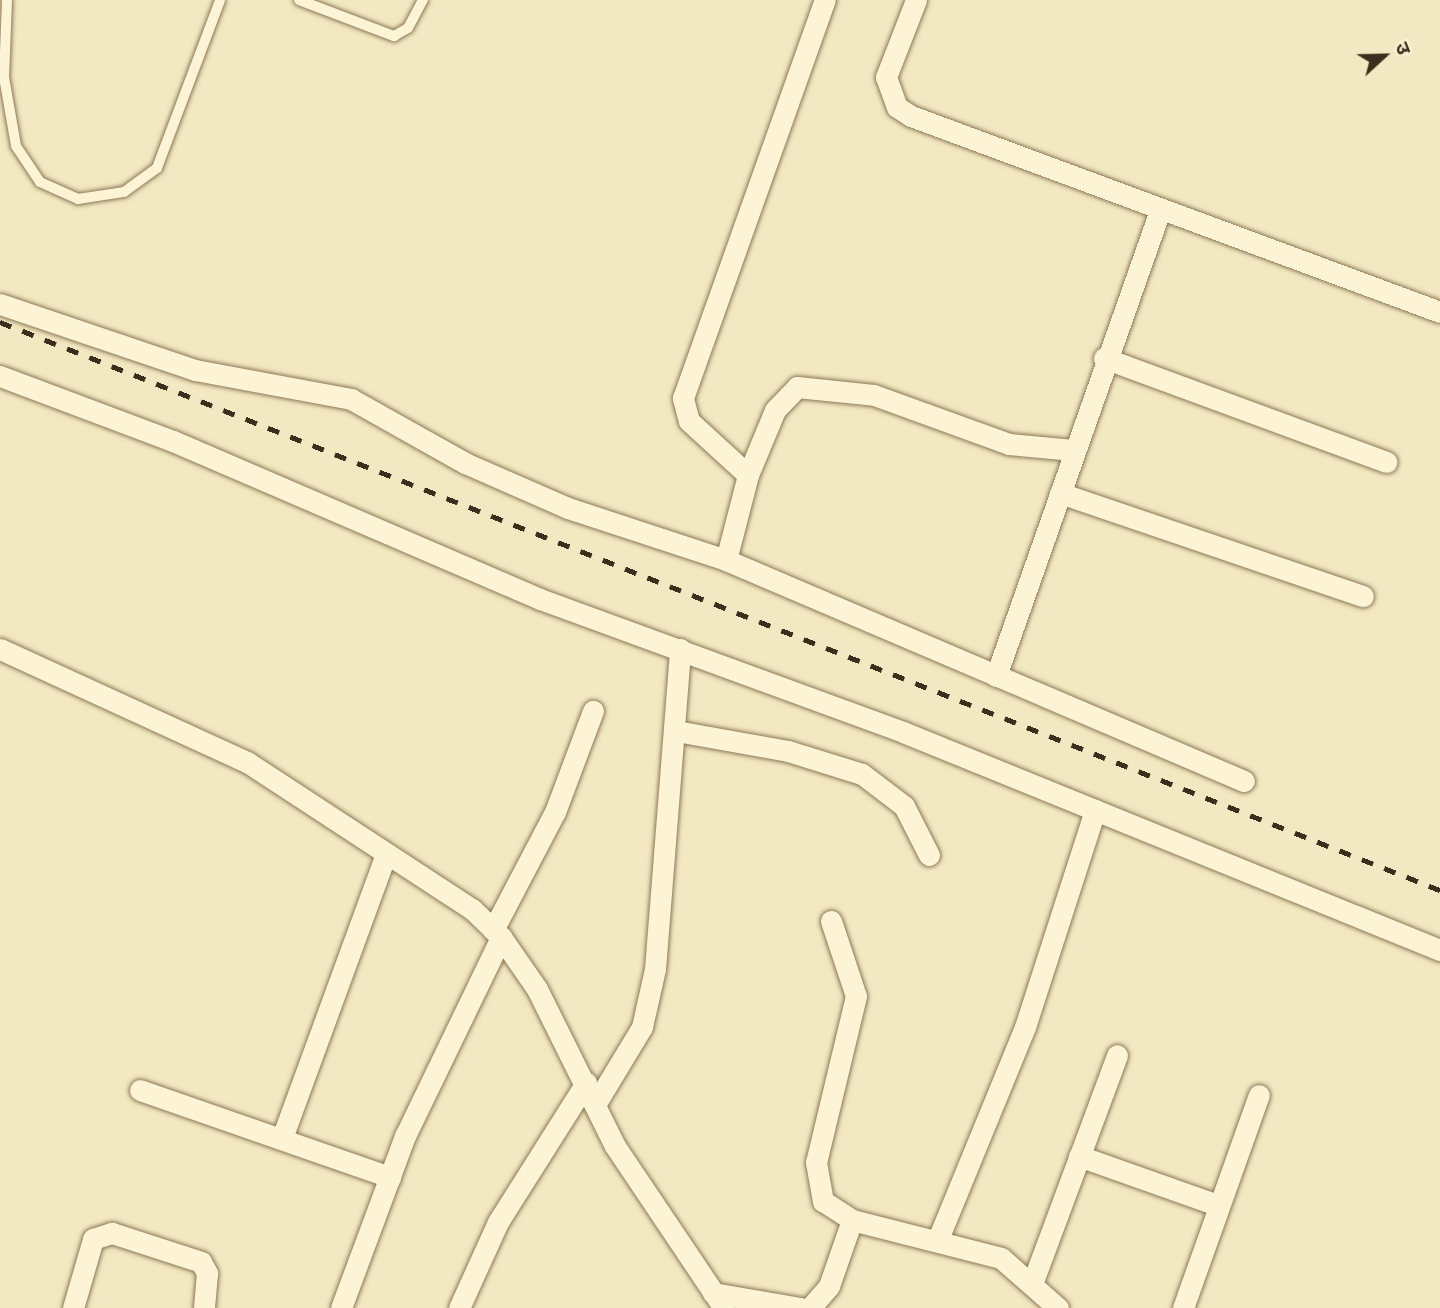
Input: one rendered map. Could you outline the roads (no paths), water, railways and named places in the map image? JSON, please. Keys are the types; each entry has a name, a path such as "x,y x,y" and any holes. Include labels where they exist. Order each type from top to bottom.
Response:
{"street":[{"path":"748,475 690,421 683,398 825,0"},
{"path":"916,0 886,77 897,107 940,131 1440,312"},
{"path":"996,676 1104,358 1160,211"},
{"path":"0,304 195,370 351,399 465,463 545,498 726,560 1244,781"},
{"path":"1104,358 1386,462"},
{"path":"0,376 173,441 540,599 680,649 1095,810 1440,950"},
{"path":"726,560 748,475 775,410 789,392 807,385 874,395 1009,444 1073,450"},
{"path":"1060,493 1363,596"},
{"path":"0,649 247,762 386,855 435,883 497,934 586,1083 639,1185 717,1302 801,1308"},
{"path":"596,1103 629,1054 646,1009 676,731 680,649"},
{"path":"341,1308 390,1177 497,934 555,812 593,711"},
{"path":"676,731 788,751 862,774 904,806 929,855"},
{"path":"938,1239 1025,1027 1095,810"},
{"path":"282,1138 386,855"},
{"path":"831,921 856,996 816,1175 823,1201 852,1220 938,1239 1001,1258 1058,1308"},
{"path":"1032,1284 1117,1055"},
{"path":"459,1308 498,1222 586,1083"},
{"path":"140,1090 390,1177"},
{"path":"1184,1308 1217,1205 1259,1095"},
{"path":"1079,1156 1217,1205"},
{"path":"810,1308 829,1286 852,1220"},
{"path":"74,1308 93,1240 112,1233 201,1262 207,1273 204,1308"}],"lane":[{"path":"7,0 4,77 16,146 40,182 78,200 124,192 157,168 220,0"},
{"path":"299,0 394,36 408,28 423,0"}],"railway":[{"path":"0,322 1440,890"}]}
